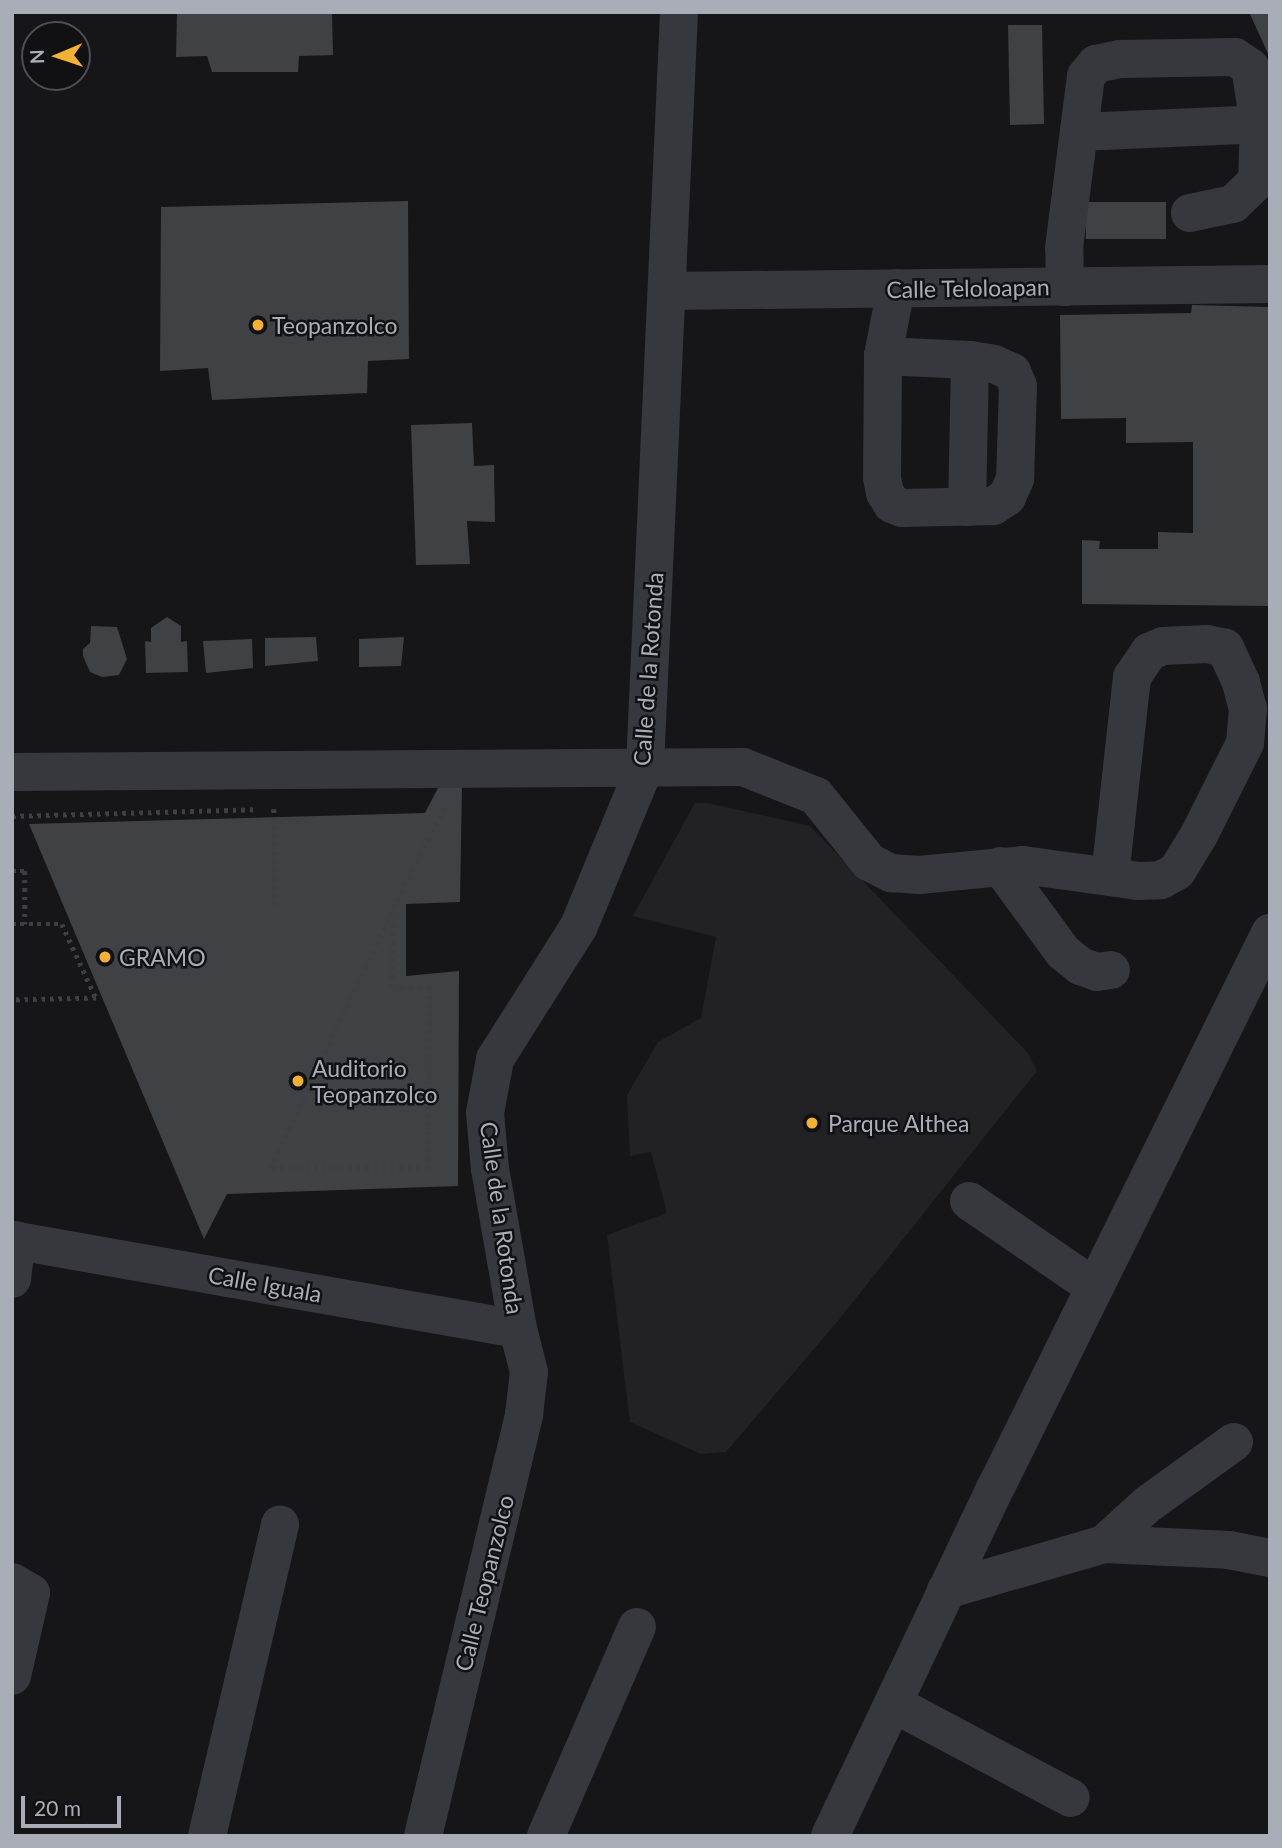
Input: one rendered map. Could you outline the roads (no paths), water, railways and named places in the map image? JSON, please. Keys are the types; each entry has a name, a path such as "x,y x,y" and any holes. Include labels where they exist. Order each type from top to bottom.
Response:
{"street":[{"name":"Calle de la Rotonda","path":"518,1329 489,1158 485,1113 495,1059 579,926 645,768 678,12"},
{"path":"1065,287 1064,248 1086,76 1096,64 1120,59 1235,57 1250,67 1259,124 1257,181 1233,204 1190,213"},
{"path":"1079,132 1259,124"},
{"name":"Calle Teloloapan","path":"667,291 1270,284"},
{"path":"883,289 882,477 885,493 892,504 902,508 967,507 970,360 883,356"},
{"path":"12,772 743,767 816,796 869,862 891,873 919,875 1023,865 1138,881 1161,880 1177,871 1205,823 1245,743 1248,709 1241,682 1225,648 1207,644 1163,646 1149,652 1132,677 1110,877"},
{"path":"1000,866 1063,952 1080,966 1097,972 1111,970"},
{"path":"830,1836 946,1590 1270,933"},
{"path":"969,1201 1094,1287"},
{"path":"12,1279 14,1240"},
{"name":"Calle Iguala","path":"14,1240 518,1329"},
{"name":"Calle Teopanzolco","path":"423,1836 524,1414 529,1372 518,1329"},
{"path":"1104,1544 1148,1504 1234,1442"},
{"path":"207,1836 281,1524"},
{"path":"946,1590 1104,1544 1229,1550 1270,1558"},
{"path":"12,1583 31,1593 12,1676"},
{"path":"546,1836 637,1627"},
{"path":"894,1704 1071,1798"}],"place":[{"name":"Teopanzolco","path":"258,325"},
{"name":"GRAMO","path":"105,957"},
{"name":"Auditorio Teopanzolco","path":"298,1081"},
{"name":"Parque Althea","path":"812,1123"}]}
